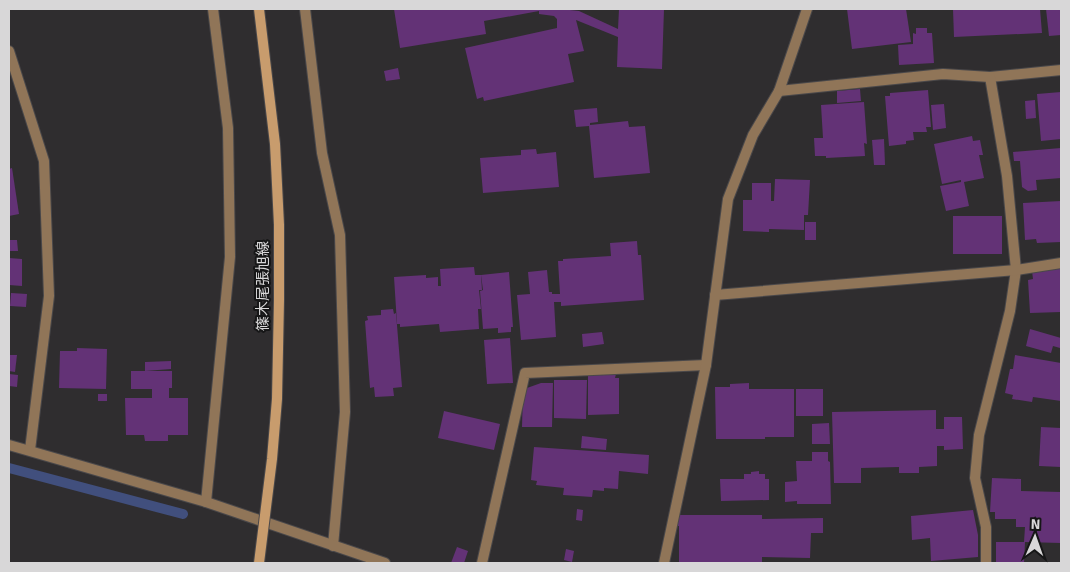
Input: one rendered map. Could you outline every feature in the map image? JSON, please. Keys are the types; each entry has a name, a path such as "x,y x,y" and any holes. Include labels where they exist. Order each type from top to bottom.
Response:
{"main road":[{"name":"篠木尾張旭線","path":"259,9 275,144 279,225 279,300 277,399 272,459 259,563"}],"street":[{"path":"206,502 230,257 228,128 213,9"},
{"path":"305,9 322,152 340,235 345,412 332,546"},
{"path":"664,563 706,365 728,198 753,135 780,91 806,9"},
{"path":"9,51 44,161 45,170 49,296 30,450"},
{"path":"780,91 943,74 990,77 1061,70"},
{"path":"986,563 986,527 975,478 979,435 1010,311 1016,270 1008,176 990,77"},
{"path":"715,295 1016,270 1061,263"},
{"path":"482,563 525,373 706,365"},
{"path":"9,445 206,502 385,563"}],"building":[{"path":"394,9 561,9 579,11 618,29 619,9 664,9 662,69 617,67 618,37 576,20 584,51 568,54 574,82 484,101 483,97 477,99 465,48 557,28 557,19 554,16 539,14 539,11 484,21 486,34 400,48"},
{"path":"847,9 906,9 911,42 852,49"},
{"path":"953,9 1040,9 1042,33 954,37"},
{"path":"1046,9 1061,9 1061,35 1049,36"},
{"path":"916,28 927,28 927,33 932,33 934,63 899,65 898,45 913,44 913,33 916,34"},
{"path":"398,68 400,79 386,81 384,71"},
{"path":"860,89 861,101 837,103 837,91"},
{"path":"928,90 931,127 926,127 927,132 913,132 914,140 906,141 906,144 889,146 885,96 890,96 890,93"},
{"path":"1061,92 1061,139 1041,141 1037,94"},
{"path":"1035,100 1036,118 1026,119 1025,101"},
{"path":"864,102 867,144 864,143 865,156 826,158 826,156 815,156 814,138 823,138 821,105"},
{"path":"944,104 946,128 933,130 931,105"},
{"path":"597,108 598,122 590,123 590,125 628,121 629,127 645,126 650,173 594,178 589,126 576,127 574,110"},
{"path":"972,136 973,141 980,140 983,155 979,155 984,178 964,182 969,206 946,211 940,186 961,182 961,180 942,184 934,144"},
{"path":"884,139 885,165 874,165 872,140"},
{"path":"1061,148 1061,178 1036,180 1037,190 1028,191 1022,187 1020,161 1014,161 1013,152"},
{"path":"536,149 537,154 556,152 559,187 483,193 480,158 521,155 521,150"},
{"path":"12,168 19,214 9,216 9,169"},
{"path":"775,179 810,180 808,215 804,215 804,230 769,229 769,232 743,231 743,200 752,200 752,183 771,183 771,201 774,201"},
{"path":"1061,201 1061,242 1037,243 1036,239 1025,240 1023,203"},
{"path":"953,216 1002,216 1002,254 953,254"},
{"path":"805,222 816,222 816,240 805,240"},
{"path":"9,240 17,240 18,251 9,251"},
{"path":"637,241 638,255 641,255 644,300 561,306 561,302 554,302 556,337 521,340 517,295 530,294 528,272 547,270 549,292 560,294 558,261 563,261 563,259 611,256 610,243"},
{"path":"9,258 22,259 22,286 9,285"},
{"path":"1061,266 1061,312 1030,313 1028,280 1033,279 1032,271 1056,269 1055,267"},
{"path":"474,267 475,275 481,275 482,290 479,290 481,309 478,309 479,329 440,332 439,324 400,327 400,324 397,324 394,277 426,275 426,278 438,277 438,286 441,286 440,269"},
{"path":"509,272 513,327 511,327 511,332 498,333 498,328 483,329 480,291 483,290 481,275"},
{"path":"11,293 27,294 26,307 10,306"},
{"path":"393,309 394,314 396,313 402,387 393,388 394,396 375,397 374,387 370,388 365,321 368,320 367,316 381,315 381,310"},
{"path":"1030,329 1061,338 1060,348 1053,346 1051,353 1026,346"},
{"path":"602,332 604,344 583,347 582,334"},
{"path":"510,338 513,383 487,384 484,340"},
{"path":"77,348 107,349 106,389 59,388 60,351 77,351"},
{"path":"9,355 17,355 15,372 9,371"},
{"path":"1015,355 1061,363 1061,401 1033,397 1032,402 1012,399 1013,395 1005,393 1010,369 1013,369"},
{"path":"171,361 171,369 145,371 145,362"},
{"path":"131,371 172,371 172,388 169,388 169,398 188,398 188,435 168,435 168,441 145,441 144,435 126,435 125,398 152,398 152,389 131,389"},
{"path":"9,374 18,375 17,387 9,386"},
{"path":"594,374 616,374 615,378 619,378 619,414 588,415 588,375 594,376"},
{"path":"554,380 587,380 586,419 554,418"},
{"path":"541,383 553,383 552,427 522,427 523,390"},
{"path":"749,383 749,389 794,389 794,437 716,439 715,387 730,387 730,384"},
{"path":"796,389 823,389 823,416 796,416"},
{"path":"98,394 107,394 107,401 98,401"},
{"path":"936,410 936,429 944,429 944,417 962,417 963,449 944,450 944,446 937,446 937,466 919,467 919,473 899,473 899,467 861,468 861,483 834,483 832,412"},
{"path":"444,411 500,424 494,450 438,438"},
{"path":"829,423 830,444 812,444 812,424"},
{"path":"1041,427 1061,428 1061,467 1039,466"},
{"path":"582,436 607,439 606,450 581,448"},
{"path":"534,447 649,455 648,474 619,471 618,489 604,488 604,491 593,490 592,497 563,495 564,488 536,485 537,481 531,480"},
{"path":"812,452 828,452 831,504 797,504 797,501 785,502 785,482 797,481 796,461 812,461"},
{"path":"759,471 759,474 765,474 765,479 769,479 769,500 721,501 720,479 744,479 744,474"},
{"path":"992,478 1021,479 1021,491 1061,492 1061,543 1024,542 1025,527 1016,527 1016,519 995,519 995,512 990,512"},
{"path":"577,509 583,510 582,521 576,520"},
{"path":"973,510 978,535 978,557 931,561 930,538 912,540 911,516"},
{"path":"680,515 762,515 762,519 823,518 823,533 811,533 810,558 762,557 762,563 679,563 679,526 674,526 675,517 680,517"},
{"path":"996,542 1025,542 1024,563 996,563"},
{"path":"457,547 468,551 464,563 451,563"},
{"path":"566,549 574,551 572,562 564,560"}],"waterway":[{"path":"9,468 183,514"}]}
